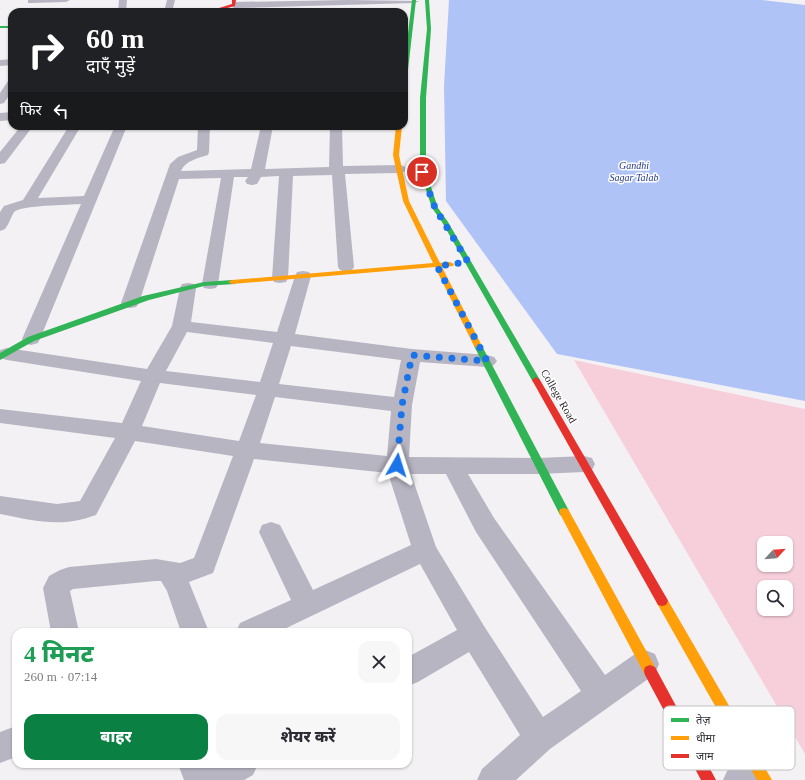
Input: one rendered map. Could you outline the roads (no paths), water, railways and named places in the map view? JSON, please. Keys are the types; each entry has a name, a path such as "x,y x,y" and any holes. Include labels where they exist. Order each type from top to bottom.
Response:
{"main road":[{"name":"College Road","path":"427,0 429,29 423,98 422,172 435,208 468,262 584,464 716,706"},
{"path":"408,32 412,5"},
{"path":"399,130 396,155 398,170 406,201 437,266 487,361 539,466 669,706"},
{"path":"3,356 31,339 130,303 188,288 210,284 437,266 468,262"},
{"path":"704,770 710,780"}],"street":[{"path":"30,2 66,0"},
{"path":"234,2 246,8"},
{"path":"289,8 412,5"},
{"path":"0,160 24,130"},
{"path":"28,203 73,130"},
{"path":"31,339 119,130"},
{"path":"130,303 179,162 203,152 204,130"},
{"path":"254,177 266,130"},
{"path":"336,130 336,171 338,171 346,267"},
{"path":"174,175 228,174 254,177 286,172 398,170"},
{"path":"280,278 286,172"},
{"path":"210,284 228,174"},
{"path":"0,226 10,209 28,203 90,200"},
{"path":"64,628 56,588 58,584 69,578 156,570 180,574 204,565 268,390 304,276"},
{"path":"0,505 63,514 79,513 88,508 129,432 153,376 181,326 188,288"},
{"path":"181,326 412,355 487,361"},
{"path":"412,355 402,405 397,465 425,550 474,636 539,738"},
{"path":"3,356 153,376 402,405"},
{"path":"0,416 129,432 246,450 397,465 539,466 584,464"},
{"path":"452,465 485,524 600,695"},
{"path":"271,532 307,606"},
{"path":"259,628 425,550"},
{"path":"168,571 178,586 194,628"},
{"path":"412,670 474,636"},
{"path":"494,780 539,738 645,664"},
{"path":"0,748 12,742"},
{"path":"196,768 200,780"},
{"path":"213,780 235,768"}],"water":[{"name":"Gandhi Sagar Talab","path":"449,0 762,0 805,5 805,401 557,354 446,201 444,86"}]}
